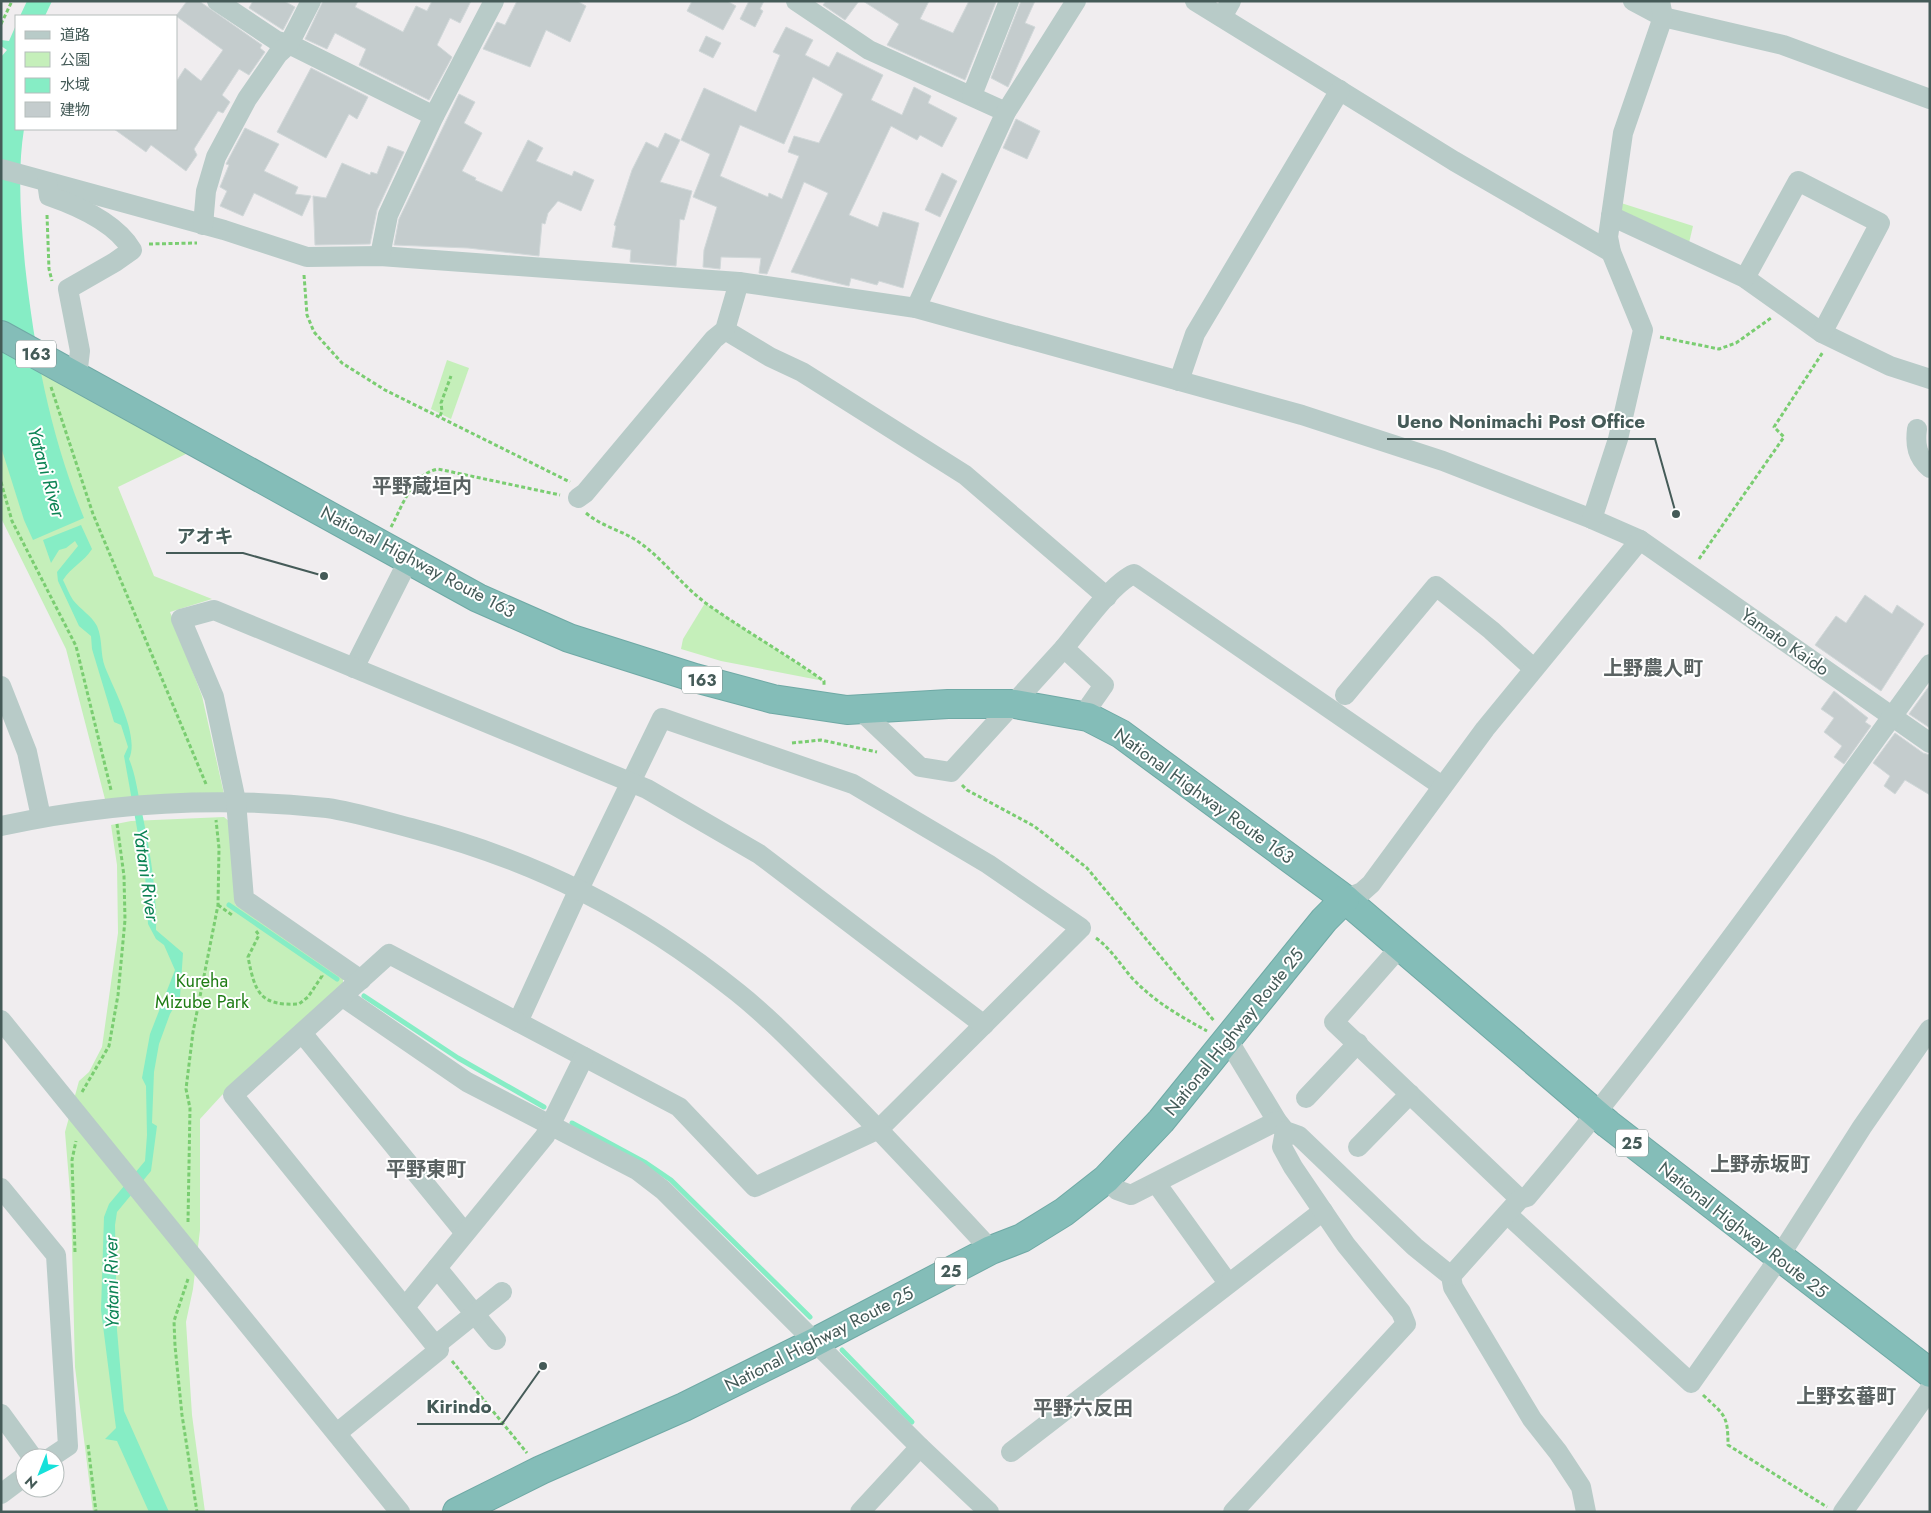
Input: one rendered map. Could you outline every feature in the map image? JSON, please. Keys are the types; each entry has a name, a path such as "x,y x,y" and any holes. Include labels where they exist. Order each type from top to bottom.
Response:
{"highway":[{"name":"National Highway Route 163","path":"1,335 478,598 569,638 695,678 773,699 859,709 948,704 1015,704 1088,717 1120,734 1148,753 1344,900"},
{"name":"National Highway Route 25","path":"457,1512 541,1470 684,1407 815,1342 991,1250 1022,1238 1047,1222 1106,1179 1161,1121 1220,1033 1344,900 1596,1115 1778,1258 1927,1370"}],"street":[{"path":"216,1 277,41 290,44 434,116"},
{"path":"203,224 206,191 216,157 247,99 278,54 290,44 311,1"},
{"path":"380,256 388,215 434,116 494,1"},
{"path":"796,1 869,50 1006,112"},
{"path":"972,95 1010,1"},
{"path":"916,308 1006,112 1076,1"},
{"path":"1194,1 1226,9 1340,90 1454,161 1611,252"},
{"path":"1633,1 1783,45 1930,99"},
{"path":"1592,519 1618,439 1644,330 1611,252 1608,237 1623,133 1661,9"},
{"path":"1179,381 1196,334 1340,90"},
{"name":"Yamato Kaido","path":"1,169 224,230 307,257 380,256 739,282 916,308 1302,415 1443,461 1592,519 1640,540 1930,743"},
{"path":"43,181 50,196 62,200 108,225 126,239 132,250 68,289 80,351 66,371"},
{"path":"1745,278 1798,181 1880,223 1827,336"},
{"path":"1612,216 1745,278 1827,336 1890,366 1930,379"},
{"path":"578,498 591,486 714,339 725,330 739,282"},
{"path":"725,330 770,357 802,372 965,475 1107,597"},
{"path":"1917,429 1915,444 1922,462 1930,468"},
{"path":"1344,900 1362,892 1371,884 1442,786 1533,668 1640,540"},
{"path":"354,668 409,559"},
{"path":"859,709 920,767 951,772 1015,704 1107,597 1126,577 1134,574 1442,786"},
{"path":"1345,696 1436,586 1491,630 1533,668"},
{"path":"361,980 244,899 221,802 214,697 181,619 214,610 647,789 759,854 984,1025"},
{"path":"1064,648 1104,685 1090,705 1088,717"},
{"path":"1451,1276 1520,1199 1526,1196 1596,1115 1815,825 1930,664"},
{"path":"1,686 27,752 41,817"},
{"path":"437,1347 233,1094 389,954 679,1107 755,1187 879,1129 1081,928 988,864 853,784 662,718 579,889 518,1022"},
{"path":"1,826 41,817 117,807 221,802 329,809 358,814 468,843 511,858 579,889 640,922 737,992 769,1020 879,1129 991,1250"},
{"path":"1400,947 1334,1022 1520,1199"},
{"path":"343,996 467,1082 637,1170 663,1190 920,1447 989,1512"},
{"path":"1,1020 85,1126 185,1233 337,1433 400,1512"},
{"path":"1507,1214 1691,1383 1778,1258 1862,1127 1930,1029"},
{"path":"302,1033 465,1233"},
{"path":"1220,1033 1281,1126 1299,1136 1415,1247 1451,1276 1453,1287 1532,1419 1558,1452 1581,1488 1586,1512"},
{"path":"1306,1098 1358,1043"},
{"path":"405,1307 552,1125 584,1057"},
{"path":"1358,1147 1410,1094"},
{"path":"1106,1179 1117,1190 1131,1195 1281,1126"},
{"path":"1233,1512 1406,1324 1401,1312 1346,1245 1322,1211 1282,1147 1281,1126"},
{"path":"1156,1183 1228,1283"},
{"path":"1,1188 56,1255 68,1446 65,1448"},
{"path":"1011,1452 1322,1211"},
{"path":"437,1268 496,1340"},
{"path":"337,1433 502,1292"},
{"path":"1843,1512 1927,1370"},
{"path":"1,1414 26,1448"},
{"path":"860,1512 920,1447"},
{"path":"1,1494 15,1484"}],"path":[{"path":"1,24 12,1"},
{"path":"132,250 144,244 215,241 224,230"},
{"path":"307,257 304,279 307,316 314,332 325,346 360,376 568,481 576,488 583,510 594,520 636,540 665,564 705,603 824,681 824,687"},
{"path":"1644,330 1662,338 1719,348 1736,343 1774,316 1784,306"},
{"path":"1689,574 1784,437 1774,427 1827,336"},
{"path":"66,371 50,383 94,514 221,802 218,905 193,1032 186,1089 190,1108 185,1233"},
{"path":"440,416 442,411 441,403 450,376"},
{"path":"391,528 419,477 428,471 438,469 578,498"},
{"path":"1,482 12,521 76,646 117,807 124,876 125,920 118,995 109,1046 82,1092"},
{"path":"767,754 773,745 820,740 868,749 882,755"},
{"path":"951,772 967,790 1034,826 1087,868 1177,973 1220,1033"},
{"path":"218,905 237,918"},
{"path":"253,927 259,935"},
{"path":"1081,928 1106,946 1132,977 1159,1004 1220,1033"},
{"path":"259,935 265,934"},
{"path":"259,935 248,957 256,991 266,999 280,1005 299,1004 318,984 322,976 318,972"},
{"path":"189,1274 174,1321 182,1415 197,1512"},
{"path":"437,1347 447,1355 530,1457"},
{"path":"1691,1383 1725,1415 1728,1422 1728,1445 1834,1512"}],"green space":[{"path":"1618,202 1693,226 1689,243 1622,213"},
{"path":"1,349 188,453 118,487 154,576 212,599 170,612 202,696 224,794 106,803 66,649 1,518"},
{"path":"447,360 469,368 451,419 431,409"},
{"path":"705,603 824,681 721,661 681,649 683,639"},
{"name":"Kureha Mizube Park","path":"224,817 230,822 235,904 343,979 343,987 222,1095 200,1119 200,1230 193,1289 186,1322 192,1415 205,1512 93,1512 75,1367 71,1204 65,1132 79,1081 89,1072 102,1047 118,933 117,865 111,825 131,821"}],"water":[{"path":"27,1 52,1 45,15 20,15"},
{"name":"Yatani River","path":"15,27 15,130 24,130 20,197 29,298 34,331 53,425 72,487 84,518 33,540 24,520 1,447 1,57 7,50 1,46 1,40 9,41"},
{"name":"Yatani River","path":"81,525 92,549 63,580 73,600 97,626 105,667 129,726 131,749 129,759 136,781 152,866 156,930 183,953 180,997 170,1014 159,1044 154,1072 152,1123 157,1126 151,1171 117,1212 115,1225 117,1330 124,1411 169,1512 149,1512 117,1441 105,1439 116,1428 101,1310 104,1217 109,1204 145,1161 147,1135 146,1086 142,1078 150,1034 175,970 164,945 156,939 148,924 145,873 124,756 128,747 121,725 114,722 92,649 91,636 79,626 58,581 57,572 78,546 75,541 66,548 59,550 51,563 43,540"}],"building":[{"path":"187,1 199,1 262,45 260,48 265,52 249,75 239,69 222,95 230,102 223,113 218,111 194,149 197,155 186,171 151,145 146,152 115,130 178,130 178,79 185,68 201,81 223,50 177,15"},
{"path":"253,1 284,1 295,7 283,30 249,8"},
{"path":"323,1 358,1 355,7 403,32 416,6 427,11 432,1 471,1 460,23 450,18 437,45 452,57 429,100 359,65 366,49 335,33 327,49 305,39"},
{"path":"517,1 577,1 586,6 570,42 546,30 530,67 483,49 497,22 505,25"},
{"path":"692,1 727,1 736,6 723,30 687,11"},
{"path":"749,1 764,1 760,9 763,11 755,27 740,19"},
{"path":"826,1 859,1 845,20 823,5"},
{"path":"863,1 929,1 920,19 953,33 969,1 996,2 965,80 887,45 899,24"},
{"path":"1021,1 1035,1 1025,23 1035,27 1008,87 991,78"},
{"path":"786,27 813,40 805,55 829,67 837,52 883,75 871,100 902,115 914,87 931,96 928,103 957,118 942,147 920,135 917,140 891,126 849,215 878,227 883,212 919,223 903,288 879,281 877,285 851,278 849,286 791,272 828,193 804,182 767,274 759,273 761,258 721,257 720,269 703,267 704,250 717,207 693,197 710,154 681,140 704,88 756,112 780,55 773,52","holes":["813,77 843,94 819,143 794,136 788,152 799,156 782,199 769,193 768,197 720,176 740,125 784,144"]},
{"path":"706,36 721,43 713,58 699,51"},
{"path":"311,68 368,97 357,119 349,114 326,158 277,132"},
{"path":"459,94 475,102 464,123 482,133 462,171 476,178 475,180 502,192 528,140 543,148 536,161 572,176 574,171 594,180 581,211 558,201 548,213 545,224 542,223 539,256 468,248 394,245 399,219"},
{"path":"1016,119 1040,131 1027,159 1003,148"},
{"path":"245,128 279,144 264,171 298,187 295,194 311,196 302,216 254,193 243,216 220,206 227,191 220,187 229,165 226,164"},
{"path":"665,133 680,140 660,182 692,191 684,220 680,219 676,266 630,262 631,250 612,247 616,226 614,225 632,170 646,142 658,148"},
{"path":"388,146 404,152 377,210 370,244 315,245 313,196 326,198 342,163 370,175 371,172 377,174"},
{"path":"942,173 957,181 940,217 925,210"},
{"path":"1865,595 1892,614 1897,605 1924,624 1881,691 1815,645 1836,616 1846,623"},
{"path":"1930,685 1930,728 1909,714"},
{"path":"1834,691 1868,718 1865,722 1871,726 1844,764 1834,757 1842,746 1824,732 1834,718 1821,709"},
{"path":"1895,733 1923,753 1930,755 1930,795 1905,780 1895,794 1884,786 1890,776 1873,763"}],"waterway":[{"path":"229,905 337,979"},
{"path":"364,996 458,1058 544,1107"},
{"path":"572,1123 646,1163 671,1180 810,1317"},
{"path":"842,1350 912,1422"}],"place":[{"name":"Ueno Nonimachi Post Office","path":"1676,514"},
{"name":"アオキ","path":"324,576"},
{"name":"Kirindo","path":"543,1366"}],"district":[{"name":"平野蔵垣内","path":"422,486"},
{"name":"上野農人町","path":"1653,668"},
{"name":"上野赤坂町","path":"1760,1164"},
{"name":"平野東町","path":"426,1169"},
{"name":"上野玄蕃町","path":"1846,1396"},
{"name":"平野六反田","path":"1083,1408"}]}
